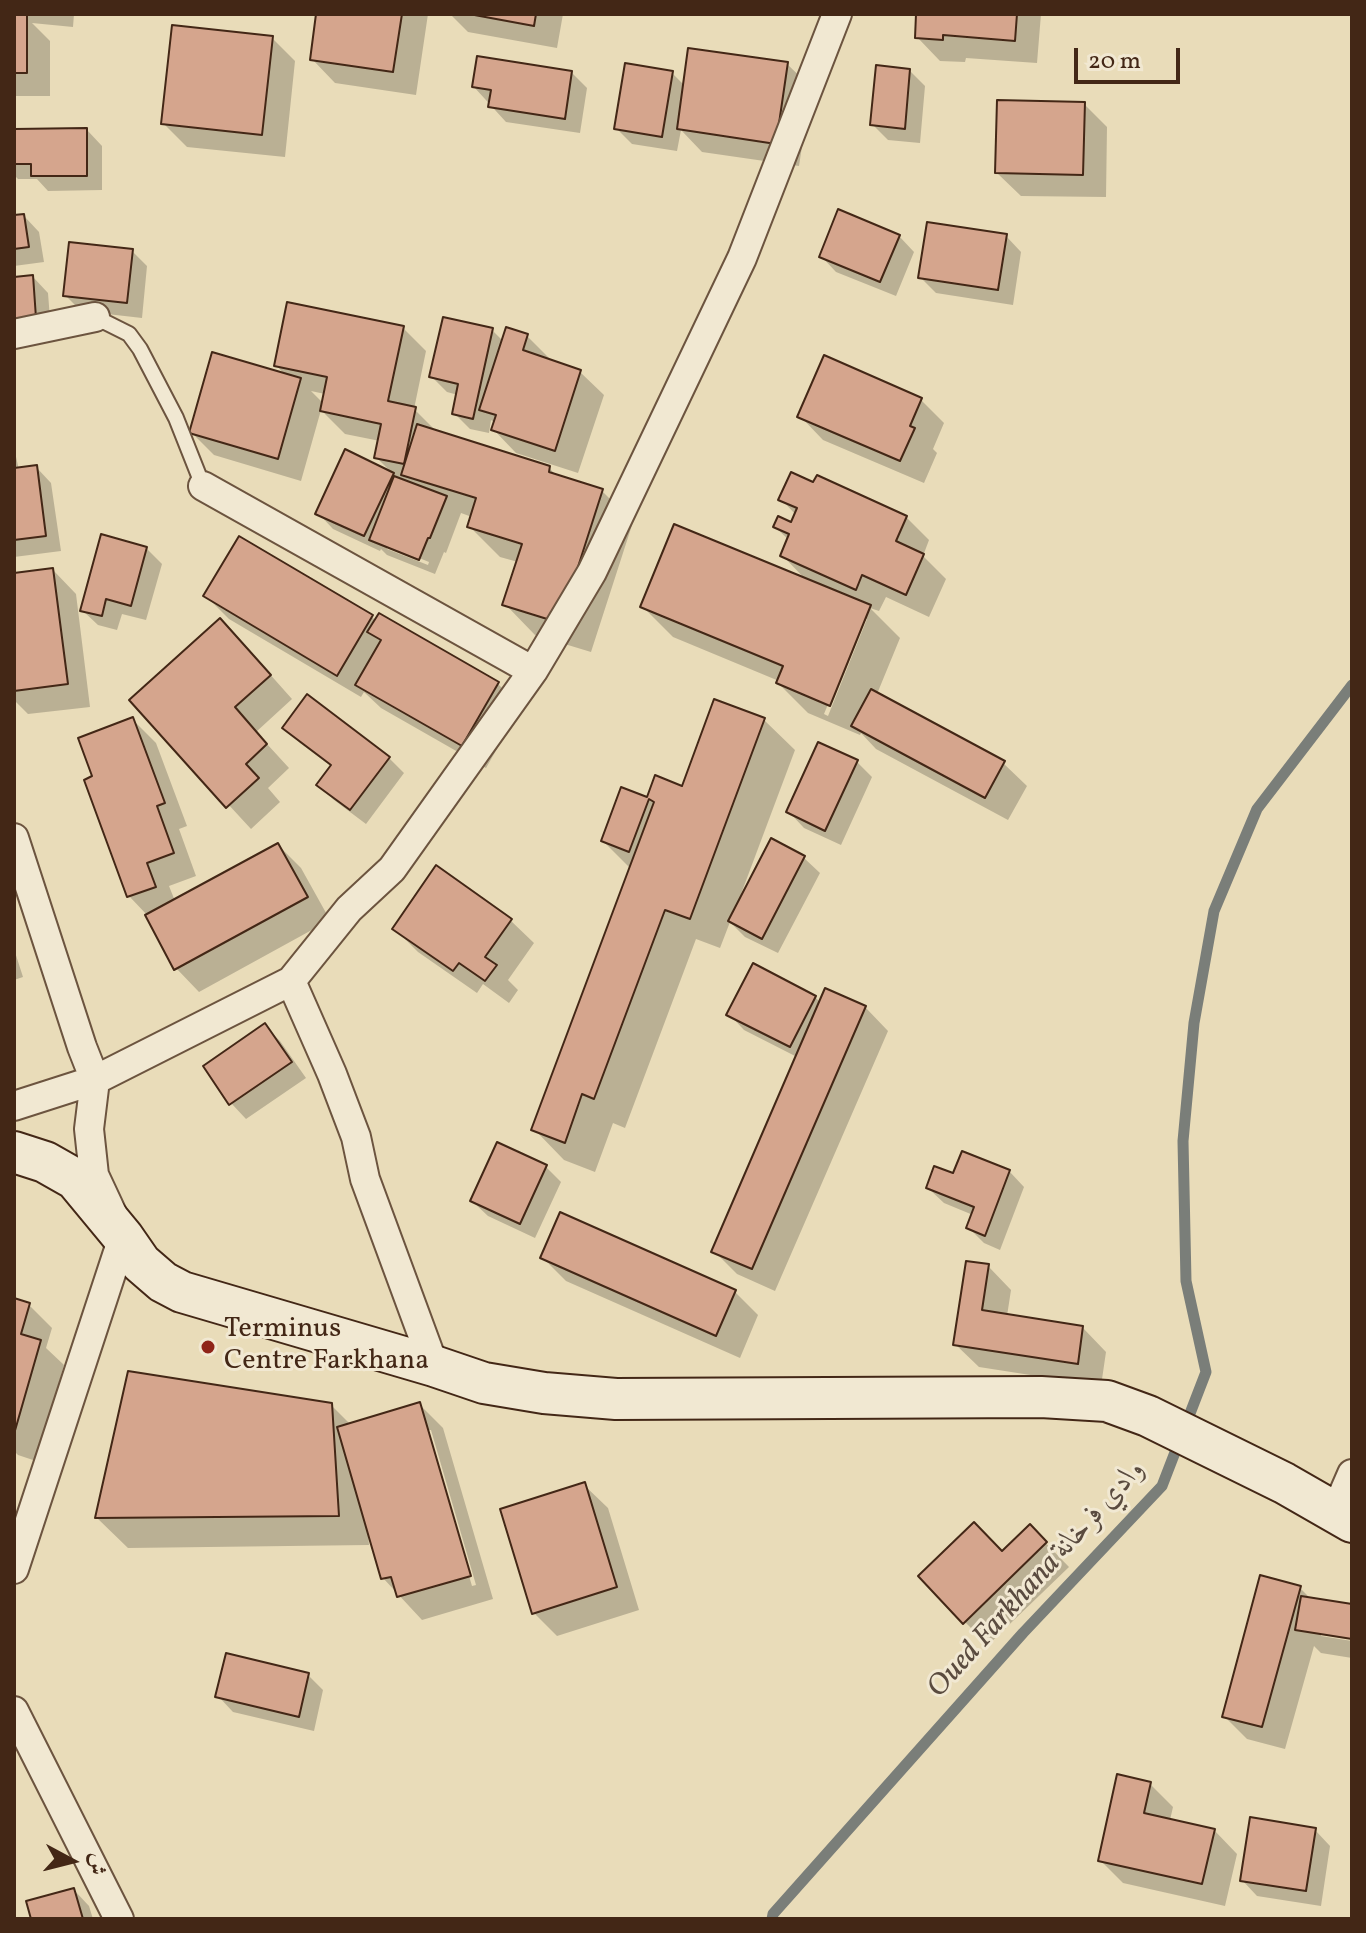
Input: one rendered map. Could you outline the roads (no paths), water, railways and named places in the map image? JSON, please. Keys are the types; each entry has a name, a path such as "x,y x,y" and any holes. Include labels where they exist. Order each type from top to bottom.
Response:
{"street":[{"path":"14,1106 95,1080 291,981 349,909 392,869 533,671 592,572 742,258 837,14"},
{"path":"14,334 95,317"},
{"path":"203,486 533,671"},
{"path":"14,838 95,1080 89,1129 94,1175 123,1237 14,1569"},
{"path":"291,981 356,1137 365,1179 434,1366"},
{"path":"14,1152 45,1162 75,1179 141,1263 163,1282 182,1292 484,1383 544,1393 616,1399 1041,1397 1107,1401 1148,1416 1284,1483 1344,1518 1352,1474"},
{"path":"14,1711 119,1919"}],"lane":[{"path":"95,317 129,334 140,349 176,418 203,486"}],"waterway":[{"name":"Oued Farkhana وادي فرخانة","path":"772,1919 773,1914 1023,1633 1162,1486 1206,1372 1186,1281 1183,1141 1194,1023 1214,911 1257,809 1352,685"}],"place":[{"name":"Terminus Centre Farkhana","path":"208,1347"}]}
